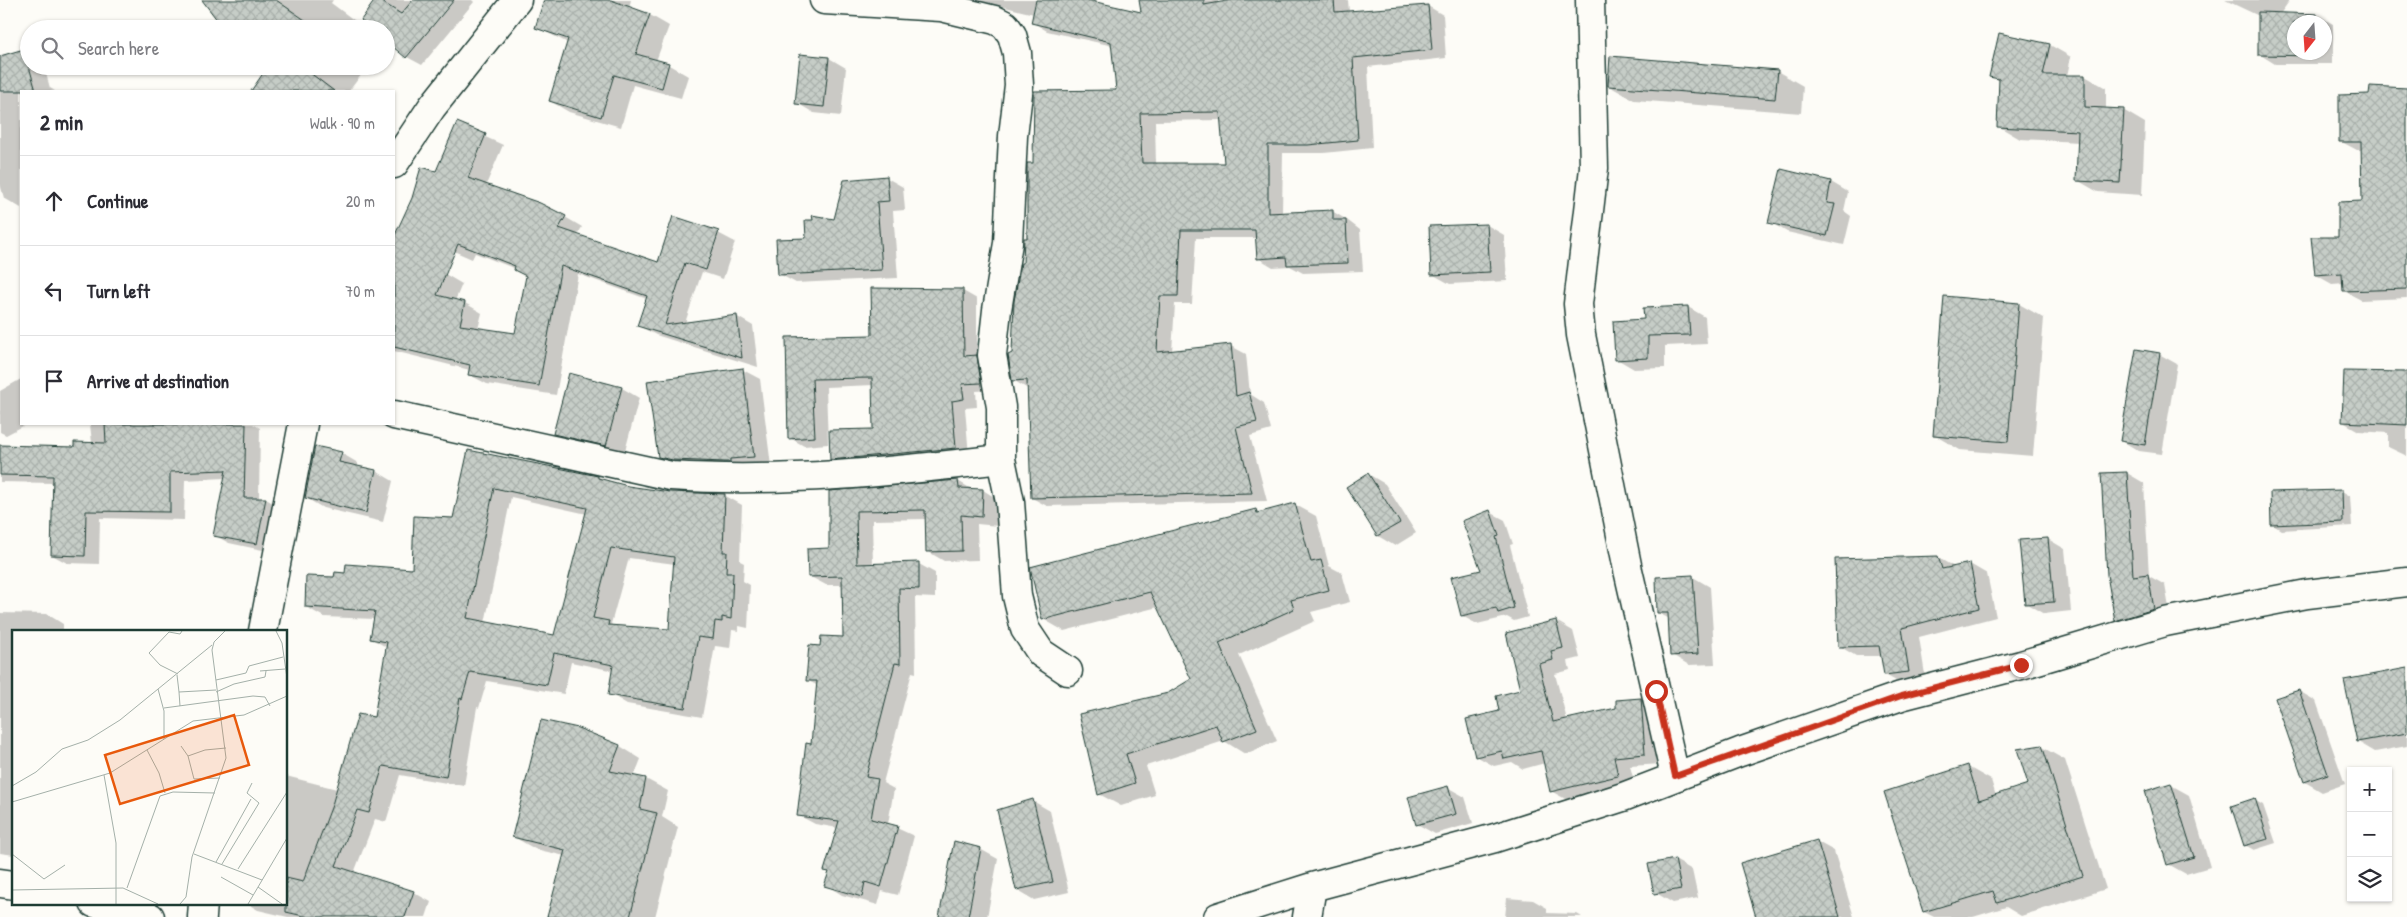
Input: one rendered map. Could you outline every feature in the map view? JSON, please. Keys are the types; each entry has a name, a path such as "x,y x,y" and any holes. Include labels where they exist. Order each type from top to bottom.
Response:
{"street":[{"path":"395,162 432,106 517,0"},
{"path":"824,0 941,6 994,20 1005,25 1012,34 1017,54 1018,85 1013,136 1008,243 996,310 992,355 1001,407 1001,459 1010,502 1017,596 1025,629 1041,653 1068,671"},
{"path":"1590,0 1594,168 1578,304 1581,335 1628,570 1675,776"},
{"path":"395,415 671,476 716,478 862,473 912,470 1001,459"},
{"path":"262,630 303,425"},
{"path":"1218,917 1312,887 1495,838 1623,797 1675,776 1901,696 2021,665 2165,622 2307,594 2407,582"},
{"path":"1307,917 1312,887"},
{"path":"98,904 150,917"},
{"path":"202,917 203,904"}],"building":[{"path":"202,0 276,0 305,20 217,20"},
{"path":"375,0 379,0 401,14 413,0 454,0 406,58 395,49 395,20 361,20"},
{"path":"544,0 611,0 650,14 636,54 669,63 662,88 614,75 601,117 549,101 568,39 535,28"},
{"path":"1036,0 1087,0 1141,12 1139,0 1204,0 1204,5 1232,0 1334,0 1335,12 1428,5 1432,50 1353,58 1358,140 1308,145 1268,145 1268,213 1333,210 1333,220 1346,220 1348,263 1287,265 1286,257 1257,259 1255,230 1181,230 1178,296 1160,296 1157,352 1231,344 1236,396 1249,392 1257,422 1236,427 1252,493 1031,498 1027,380 1012,381 1008,355 1012,353 1014,301 1021,263 1023,263 1024,238 1027,238 1027,163 1033,163 1034,91 1116,90 1111,42 1031,23","holes":["1220,112 1224,163 1142,163 1140,113"]},
{"path":"2258,12 2317,14 2287,15 2287,55 2258,55"},
{"path":"1999,33 2050,44 2043,75 2085,75 2085,107 2124,109 2120,183 2076,181 2078,131 1997,127 1999,79 1989,77"},
{"path":"20,50 20,75 31,75 36,90 0,91 0,56"},
{"path":"800,54 829,57 824,107 795,104"},
{"path":"1610,56 1778,70 1775,99 1608,86"},
{"path":"262,75 313,75 333,90 252,90"},
{"path":"2370,86 2407,88 2407,289 2343,291 2342,273 2315,275 2311,237 2338,237 2338,202 2362,201 2361,142 2339,142 2339,95 2369,94"},
{"path":"457,122 486,134 468,178 540,203 566,216 559,228 658,262 673,216 719,231 706,270 685,263 665,325 737,315 742,358 637,326 647,296 561,266 539,386 468,375 470,365 395,347 395,235 412,198 421,167 436,171","holes":["458,244 515,266 514,270 526,276 515,333 460,325 465,302 437,295"]},
{"path":"1781,169 1831,181 1827,203 1835,204 1827,236 1768,223"},
{"path":"887,176 889,201 877,202 882,270 778,275 776,239 806,238 805,220 813,220 812,215 834,219 844,180"},
{"path":"1487,224 1490,272 1431,275 1429,226"},
{"path":"871,288 963,289 964,356 977,355 981,383 962,384 964,399 952,401 956,448 830,460 829,430 873,429 872,378 812,379 815,437 788,439 786,337 872,335"},
{"path":"1944,296 2019,303 2008,442 1933,436"},
{"path":"1688,306 1690,335 1648,336 1648,358 1615,360 1613,321 1644,319 1643,308"},
{"path":"2136,349 2160,353 2145,445 2120,441"},
{"path":"743,368 754,457 730,459 730,462 725,462 673,460 658,457 647,381"},
{"path":"2344,371 2407,372 2407,425 2342,422"},
{"path":"569,373 622,387 606,446 553,434"},
{"path":"105,425 246,425 244,498 266,498 257,544 213,536 226,470 170,472 170,512 86,511 85,556 51,555 53,476 0,475 0,445 74,447 74,442 106,443"},
{"path":"315,446 342,452 339,462 376,470 366,513 305,498"},
{"path":"468,450 598,476 598,478 628,486 670,492 725,494 723,552 727,552 726,573 733,573 731,619 722,617 722,622 715,621 713,639 698,637 685,708 608,695 613,665 554,653 547,685 470,672 462,699 460,698 446,777 383,766 369,813 357,810 336,866 414,891 405,917 308,917 286,912 286,904 288,904 288,878 303,882 332,805 358,714 374,717 387,642 370,639 375,611 305,607 306,576 334,577 335,572 345,573 346,564 412,569 414,516 453,518","holes":["494,488 587,508 554,635 467,618","611,548 674,557 669,629 608,625 609,621 593,618"]},
{"path":"2127,472 2133,576 2148,574 2154,609 2115,621 2107,575 2101,473"},
{"path":"1368,473 1400,523 1377,536 1346,487"},
{"path":"958,480 959,488 983,489 982,517 961,515 962,551 926,552 925,510 856,511 857,564 919,562 919,589 899,588 900,664 895,663 866,777 878,779 871,819 898,826 881,887 865,882 862,897 824,886 829,872 824,871 839,821 797,816 806,743 811,744 817,681 806,681 809,645 820,646 821,636 843,637 842,576 808,577 807,549 829,548 829,491"},
{"path":"2342,490 2343,522 2271,525 2270,492"},
{"path":"1295,503 1311,562 1321,560 1329,590 1291,600 1294,609 1219,643 1257,729 1223,742 1216,725 1126,754 1135,783 1098,795 1079,714 1168,693 1191,679 1150,592 1042,620 1030,567 1256,509 1257,513"},
{"path":"1490,510 1499,536 1496,537 1514,608 1498,613 1496,608 1461,616 1451,577 1481,570 1462,521"},
{"path":"2048,538 2054,602 2025,604 2019,540"},
{"path":"1938,556 1942,569 1970,563 1979,608 1902,628 1909,672 1884,675 1879,646 1838,647 1835,559"},
{"path":"1693,575 1698,654 1670,656 1668,613 1657,613 1656,577"},
{"path":"1556,620 1563,648 1551,651 1553,660 1539,664 1553,722 1616,708 1616,700 1641,698 1645,754 1614,757 1618,776 1550,792 1541,751 1504,759 1502,751 1475,757 1466,719 1499,711 1496,696 1520,690 1506,633"},
{"path":"2407,668 2407,733 2357,742 2344,680"},
{"path":"2299,690 2328,774 2304,782 2275,698"},
{"path":"541,720 578,728 620,745 610,771 646,778 640,809 657,813 630,917 547,917 565,850 512,837"},
{"path":"2042,745 2083,876 1997,903 1993,891 1923,912 1884,792 1968,765 1979,800 2028,784 2017,749"},
{"path":"2171,783 2194,857 2167,865 2145,791"},
{"path":"1448,786 1456,814 1416,825 1408,797"},
{"path":"2255,798 2268,839 2244,846 2231,806"},
{"path":"1033,799 1053,882 1016,890 997,810"},
{"path":"1817,840 1840,917 1756,917 1740,863"},
{"path":"954,841 981,848 968,917 939,917"},
{"path":"1675,859 1681,889 1654,894 1648,864"}],"route":[{"path":"1656,691 1675,776 1901,696 2021,665"}]}
